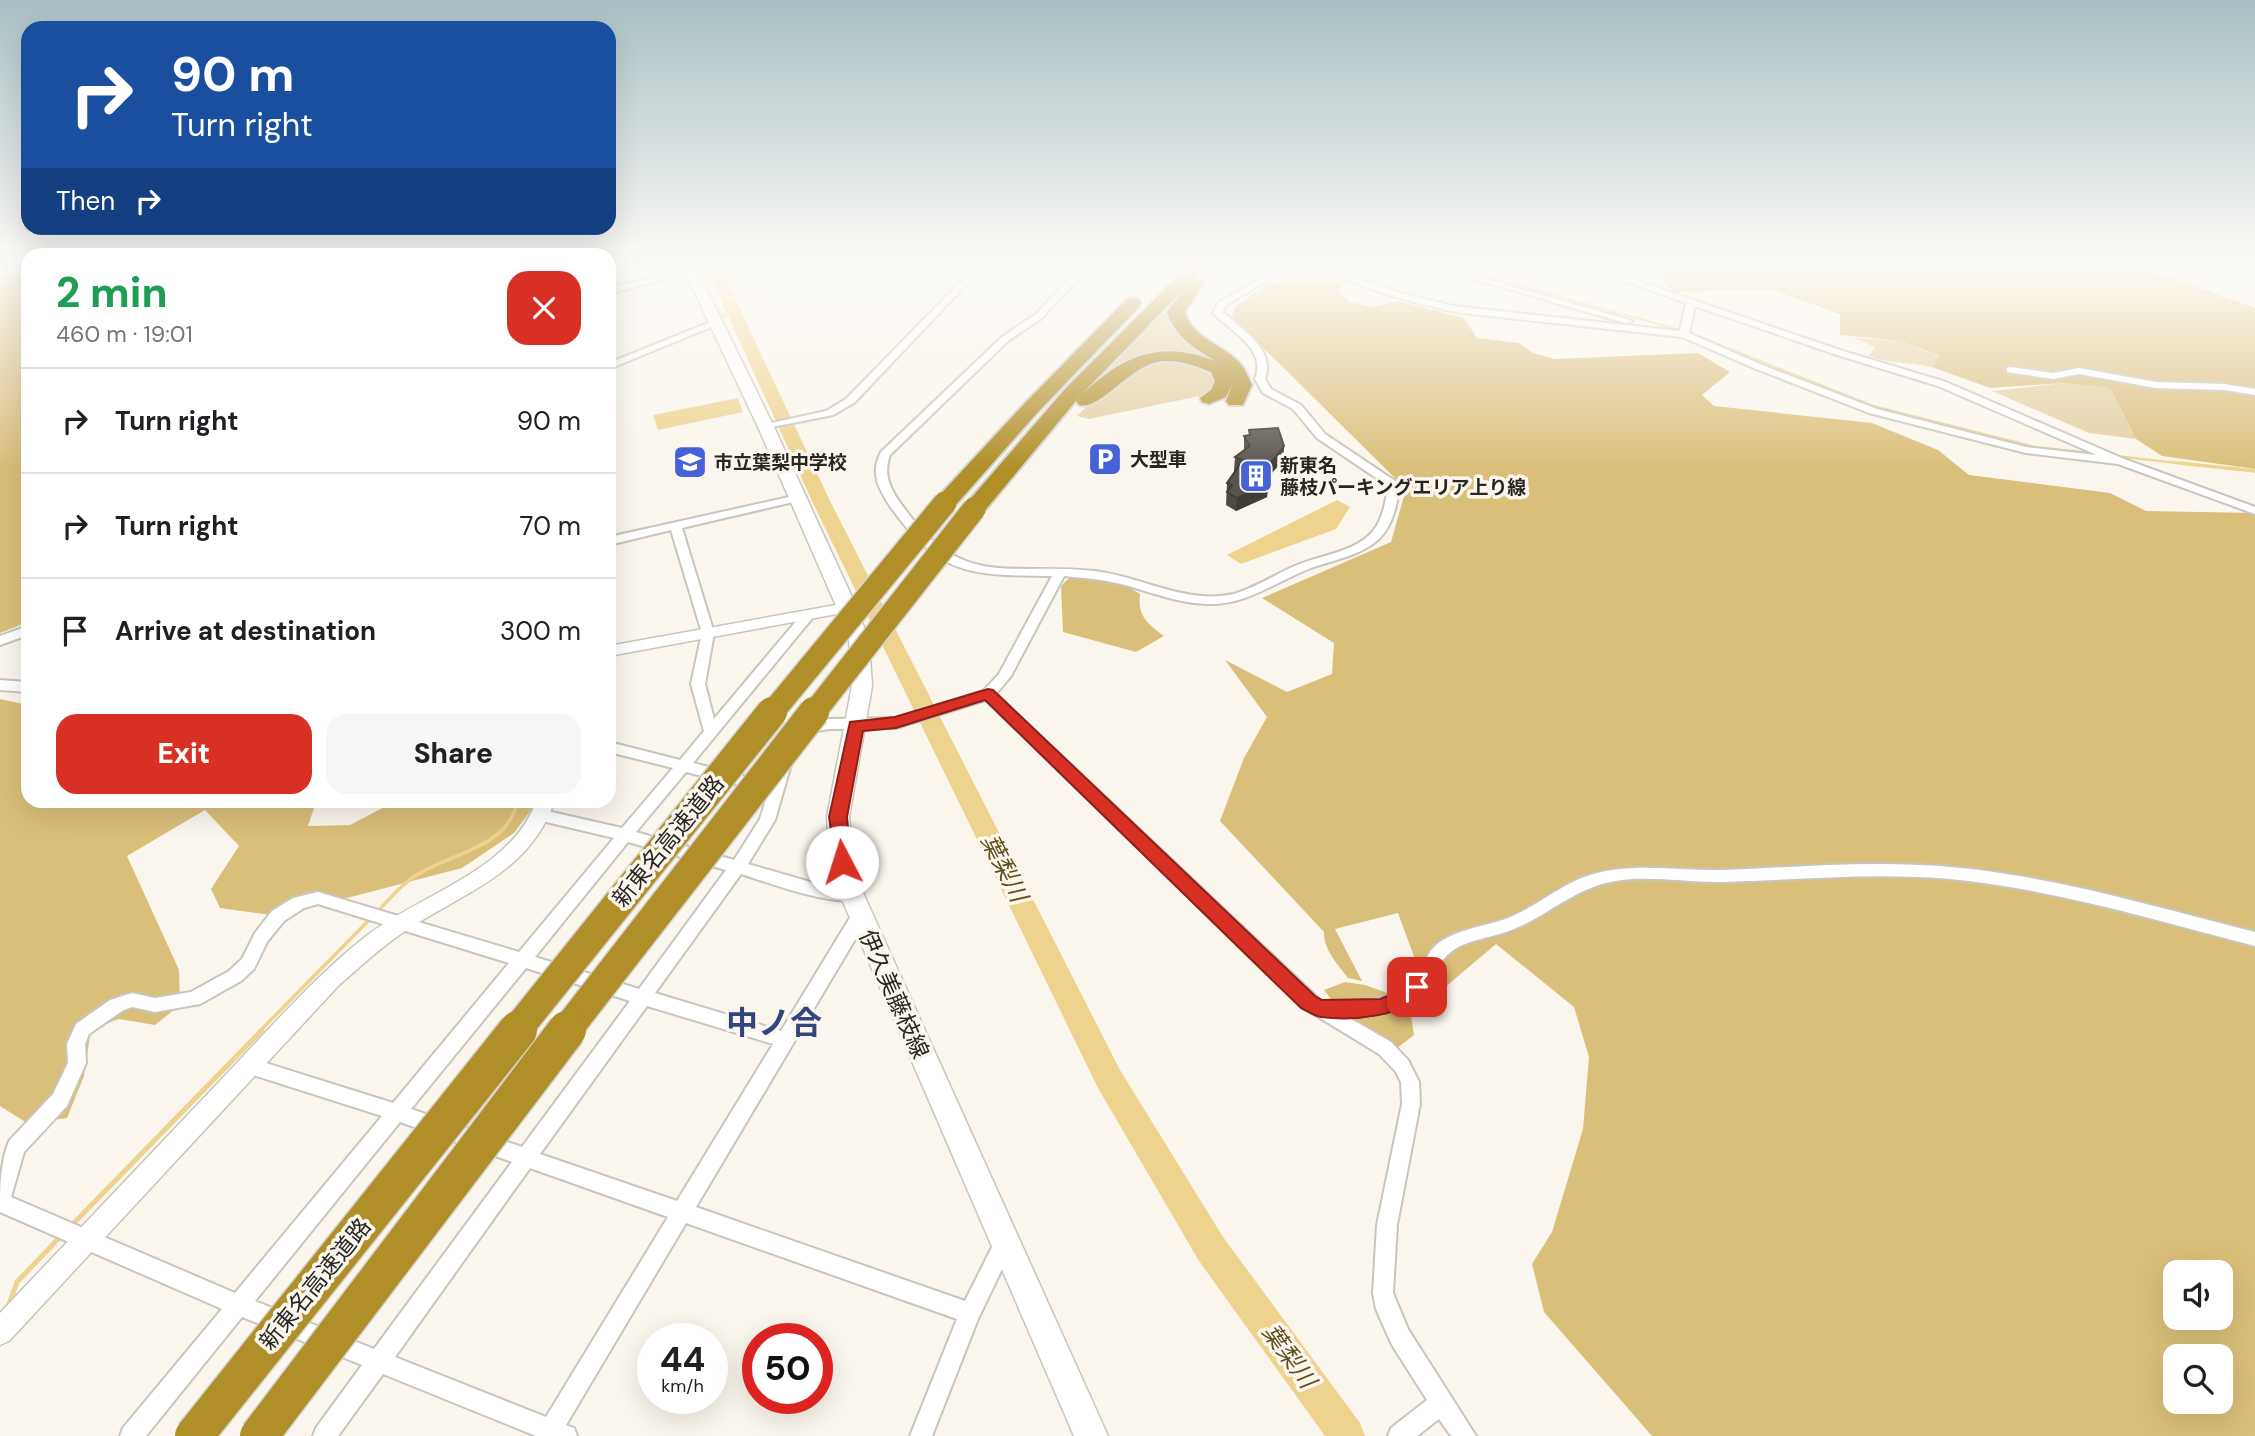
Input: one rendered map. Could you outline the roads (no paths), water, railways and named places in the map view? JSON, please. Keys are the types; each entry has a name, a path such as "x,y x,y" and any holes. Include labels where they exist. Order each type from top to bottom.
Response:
{"highway":[{"name":"新東名高速道路","path":"194,1436 731,762 959,506 1100,336"},
{"name":"新東名高速道路","path":"259,1436 651,919 959,506 1013,464 1073,392 1128,336"},
{"path":"1193,336 1234,367 1243,385 1236,401"},
{"path":"1013,464 1114,375 1129,364 1146,358 1179,354 1219,369 1224,381 1219,393 1209,398"}],"main road":[{"name":"伊久美藤枝線","path":"722,336 847,608 861,653 862,686 838,817 842,862 856,905 1091,1436"}],"street":[{"path":"616,363 676,336"},
{"path":"766,427 809,419 850,401 912,336"},
{"path":"1008,336 885,454 880,474 881,482 897,509 922,541 959,566 997,573 1060,573 1122,579 1182,597 1231,599 1252,593 1312,563 1359,547 1380,530 1394,485 1321,436 1297,407 1267,391 1260,379 1264,370 1263,357 1242,336"},
{"path":"1689,336 1759,367 1873,411 2026,450 2120,461"},
{"path":"1795,336 1942,384 2120,461 2255,511"},
{"path":"2010,370 2053,376 2079,371 2156,386 2224,387 2255,392"},
{"path":"616,539 798,498"},
{"path":"675,525 708,633 698,684 711,732"},
{"path":"324,1436 524,1157 738,866 767,820 778,790 786,755 799,733 810,726 856,726 910,719 988,694 1004,676 1060,573"},
{"path":"616,650 847,608"},
{"path":"131,1436 808,616"},
{"path":"0,641 21,633"},
{"path":"0,685 21,686"},
{"path":"988,694 1308,1002 1385,1048 1402,1066 1410,1082 1411,1104 1387,1224 1383,1293 1400,1337 1465,1436"},
{"path":"616,749 778,790"},
{"path":"0,1332 88,1241 331,979 368,946 399,924 494,868 525,844 544,809 821,891 856,905 785,1041 554,1434 238,1305 88,1241 0,1201 16,1147 60,1100 77,1063 76,1044 82,1029 116,1005 132,1000 155,1005 194,999 235,976 248,964 261,938 278,916 299,903 318,898 399,924 521,962 785,1041"},
{"path":"1321,1008 1380,1007 1405,998 1417,987 1439,952 1451,943 1522,919 1563,892 1594,880 1625,875 1710,877 1822,869 1944,873 2093,898 2255,939"},
{"path":"250,1066 398,1113 970,1313"},
{"path":"921,1436 970,1313 1004,1244"},
{"path":"1399,1436 1441,1403"}],"waterway":[{"path":"616,359 674,336"},
{"name":"葉梨川","path":"745,336 821,501 1109,1079 1211,1249 1347,1436"},
{"path":"1697,336 1873,406 2035,447 2097,454"},
{"path":"2115,456 2196,465"},
{"path":"2179,463 2255,471"},
{"path":"377,912 412,878 489,840 512,818 515,808"},
{"path":"260,1031 371,918"},
{"path":"71,1226 262,1030"},
{"path":"8,1307 17,1282 61,1236"}],"place":[{"name":"大型車","path":"1105,459"},
{"name":"市立葉梨中学校","path":"690,462"},
{"name":"新東名 藤枝パーキングエリア上り線","path":"1256,476"}],"district":[{"name":"中ノ合","path":"774,1023"}]}
